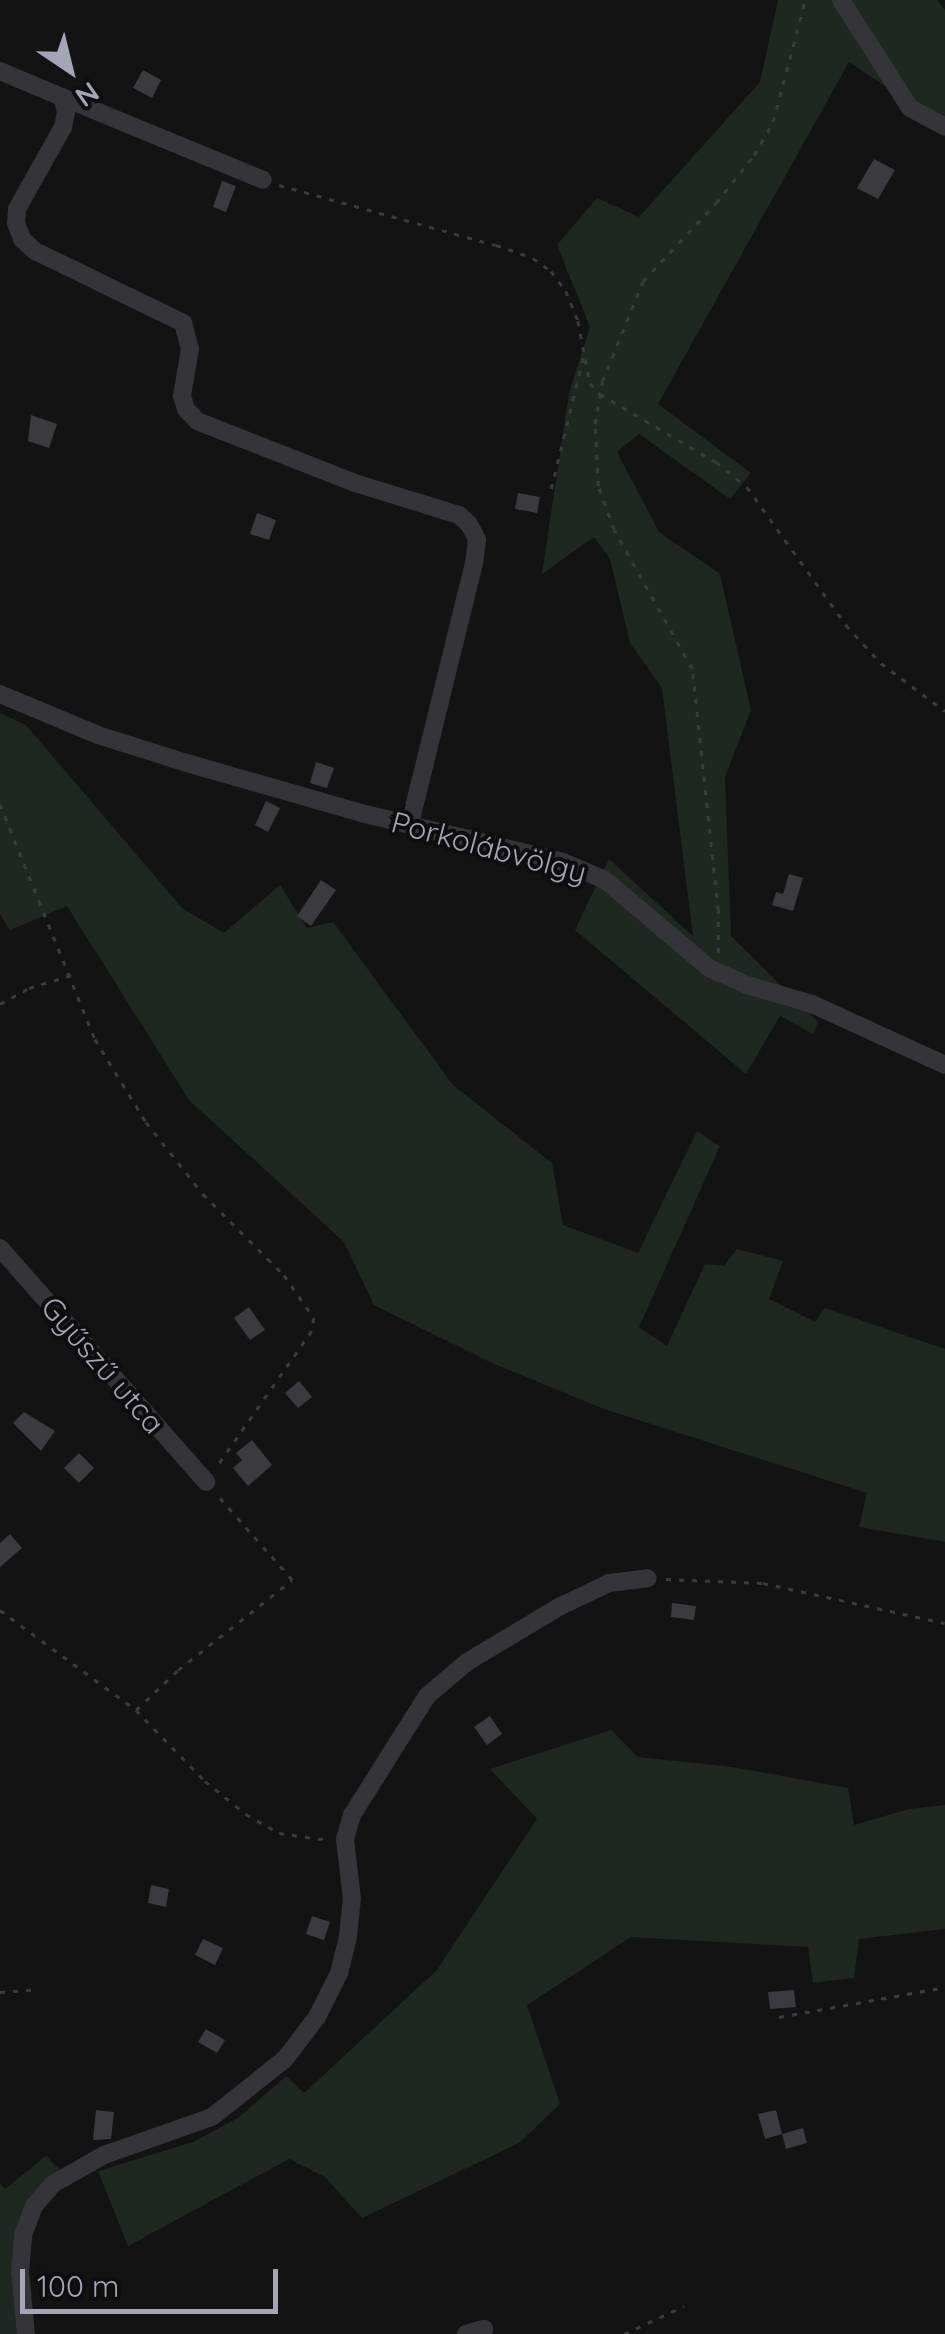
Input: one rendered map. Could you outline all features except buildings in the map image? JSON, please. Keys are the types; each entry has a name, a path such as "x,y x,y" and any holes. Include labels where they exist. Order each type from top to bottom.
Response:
{"street":[{"path":"841,0 910,108 945,127"},
{"path":"0,71 263,180"},
{"path":"62,97 62,127 18,209 16,223 22,239 34,251 183,323 190,349 182,396 186,409 198,421 355,483 459,515 477,540 410,822"},
{"name":"Porkolábvölgy","path":"0,694 98,735 563,862 605,880 691,956 716,971 812,1004 945,1066"},
{"name":"Gyűszű utca","path":"0,1248 206,1482"},
{"path":"26,2334 20,2272 23,2235 34,2206 53,2184 104,2155 212,2118 285,2059 317,2017 339,1973 348,1936 352,1899 345,1840 352,1815 427,1696 444,1678 559,1607 610,1583 648,1578"}],"path":[{"path":"716,971 718,911 692,668 614,530 598,486 595,424 600,394 644,281 716,203 754,155 773,122 805,0"},
{"path":"263,180 532,258 552,272 566,291 578,321 590,383 600,394 716,462 747,488 846,625 881,663 945,711"},
{"path":"551,489 583,357"},
{"path":"0,804 96,1039 146,1122 203,1194 284,1275 314,1318 312,1331 206,1482 292,1580 178,1670 136,1710"},
{"path":"0,1004 29,988 72,975"},
{"path":"648,1578 762,1583 945,1622"},
{"path":"0,1610 136,1710 205,1782 246,1814 279,1833 310,1840 345,1840"},
{"path":"779,2017 945,1987"},
{"path":"0,1992 32,1990"},
{"path":"624,2334 684,2306"}],"shaded area":[{"path":"778,0 937,0 945,10 945,126 849,62 658,404 751,473 730,499 639,434 617,452 659,532 720,574 751,710 725,777 731,936 818,1022 813,1034 780,1016 746,1074 575,930 609,859 693,936 662,688 630,643 610,559 594,537 542,574 569,393 590,327 557,245 597,198 639,217 760,82"},
{"path":"0,713 26,725 182,908 224,933 280,885 307,928 333,922 453,1085 552,1163 563,1225 638,1253 697,1131 720,1146 639,1327 667,1346 705,1264 724,1266 737,1249 783,1261 769,1299 815,1322 825,1308 945,1349 945,1542 859,1527 867,1493 604,1409 492,1363 374,1305 344,1242 189,1100 67,906 10,930 0,914"},
{"path":"611,1730 638,1757 732,1767 848,1788 854,1825 909,1809 945,1805 945,1929 859,1939 854,1978 813,1983 808,1947 631,1937 527,2005 560,2104 519,2143 362,2218 325,2177 289,2159 128,2246 98,2171 193,2142 238,2118 286,2076 304,2093 437,1970 537,1819 490,1769"},
{"path":"46,2156 65,2175 23,2235 26,2334 0,2334 0,2183 5,2189"}]}
